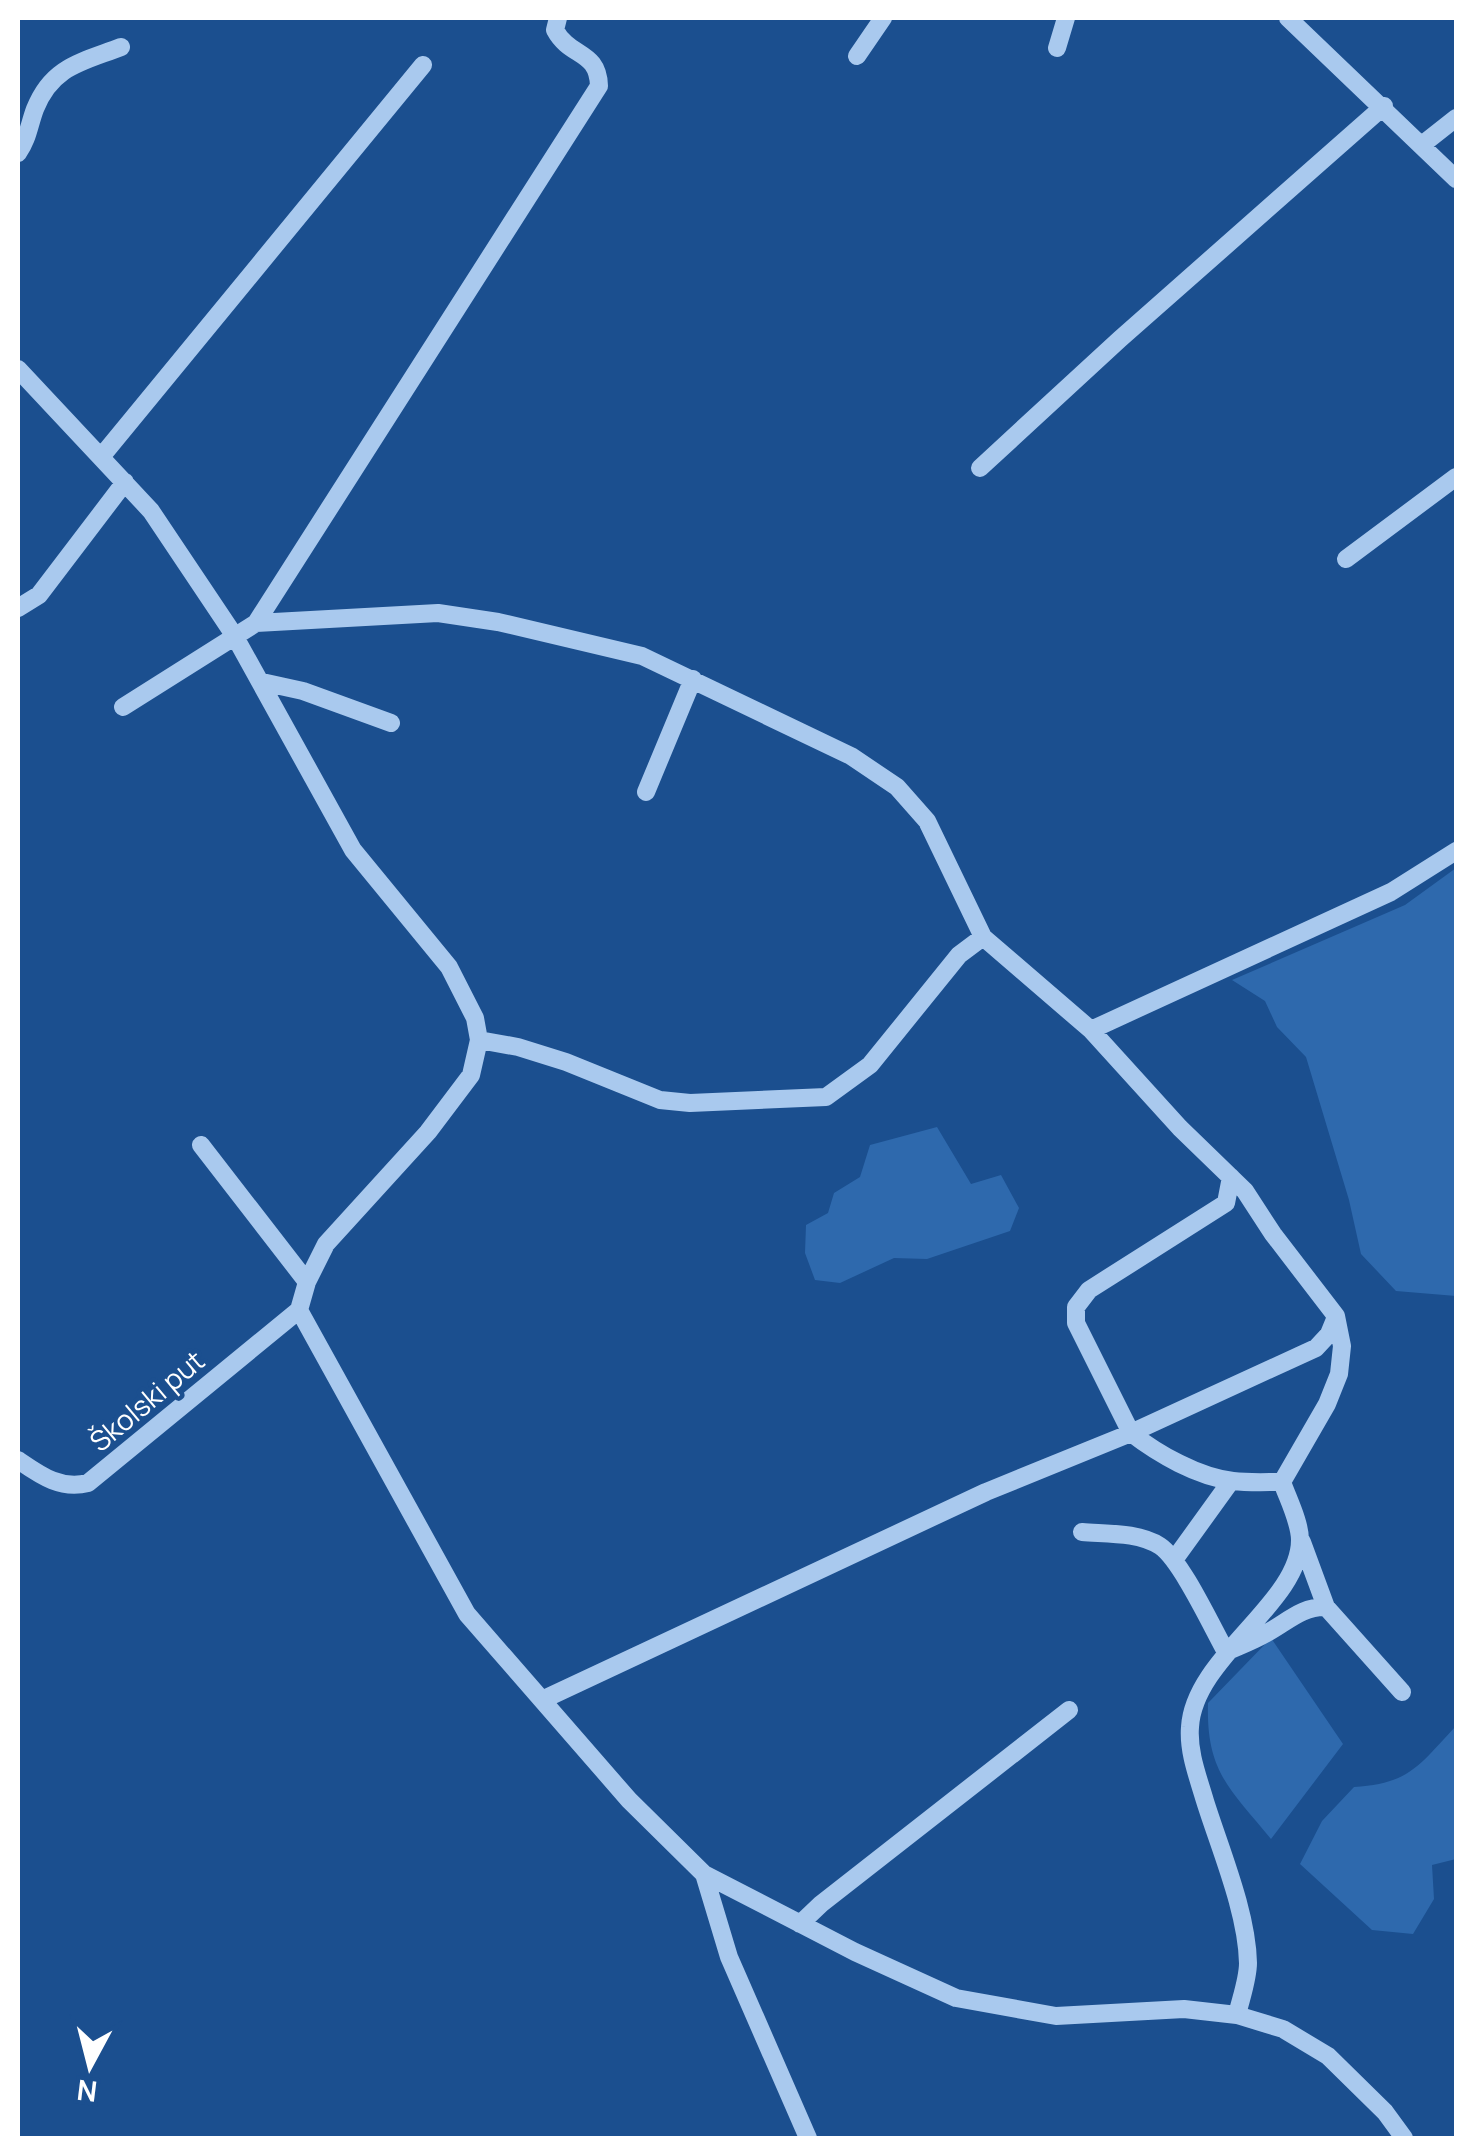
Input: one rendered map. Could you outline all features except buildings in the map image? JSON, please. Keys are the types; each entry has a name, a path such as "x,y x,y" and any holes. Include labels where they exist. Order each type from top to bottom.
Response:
{"street":[{"path":"124,708 256,623 600,86 599,74 590,59 563,45 554,30 558,18"},
{"path":"857,56 883,18"},
{"path":"1057,48 1066,18"},
{"path":"1288,18 1456,179"},
{"path":"18,153 25,144 40,98 60,70 121,47"},
{"path":"100,457 423,65"},
{"path":"980,468 1384,106"},
{"path":"1423,144 1456,118"},
{"path":"18,369 151,511 262,682 353,850 449,968 470,1007 479,1040 471,1075 454,1101 326,1244 307,1282 299,1310 467,1614 629,1800 704,1874 956,1998 1056,2016 1184,2009 1238,2015 1283,2029 1328,2056 1385,2112 1404,2138"},
{"path":"1346,560 1456,477"},
{"path":"18,608 48,584 125,482"},
{"path":"256,623 438,613 498,622 642,656 851,756 896,787 927,822 983,937 1091,1030 1143,1090 1245,1191 1336,1316 1342,1346 1339,1374 1327,1404 1282,1482 1326,1606 1402,1692"},
{"path":"646,792 693,679"},
{"path":"262,682 321,697 391,723"},
{"path":"1091,1030 1391,892 1456,851"},
{"path":"479,1040 566,1062 660,1100 690,1103 826,1097 870,1065 959,955 983,937"},
{"path":"200,1145 307,1282"},
{"path":"1230,1177 1226,1203 1089,1290 1076,1307 1076,1323 1131,1433 1146,1445 1190,1468 1231,1481 1282,1482"},
{"name":"Školski put","path":"18,1460 50,1482 76,1486 88,1483 299,1310"},
{"path":"542,1700 986,1492 1131,1433 1316,1348 1329,1334 1336,1316"},
{"path":"1174,1560 1231,1481"},
{"path":"1082,1532 1141,1538 1161,1546 1174,1560 1226,1652"},
{"path":"1238,2015 1248,1964 1238,1908 1192,1758 1190,1726 1197,1700 1226,1652 1290,1575 1300,1537"},
{"path":"1226,1652 1313,1606 1326,1606"},
{"path":"800,1924 1069,1710"},
{"path":"704,1874 729,1957 808,2138"}],"shaded area":[{"path":"1456,868 1456,1296 1396,1291 1361,1254 1306,1057 1277,1027 1265,1001 1232,980 1405,905"},
{"path":"937,1127 971,1184 1001,1175 1019,1208 1010,1231 927,1259 894,1258 840,1283 815,1280 805,1253 806,1225 828,1213 834,1193 860,1177 870,1145"},
{"path":"1271,1638 1343,1744 1271,1839 1233,1792 1216,1763 1208,1727 1208,1703"},
{"path":"1456,1726 1456,1859 1432,1865 1434,1899 1413,1934 1372,1930 1300,1864 1322,1821 1354,1787 1388,1782 1412,1770"}]}
